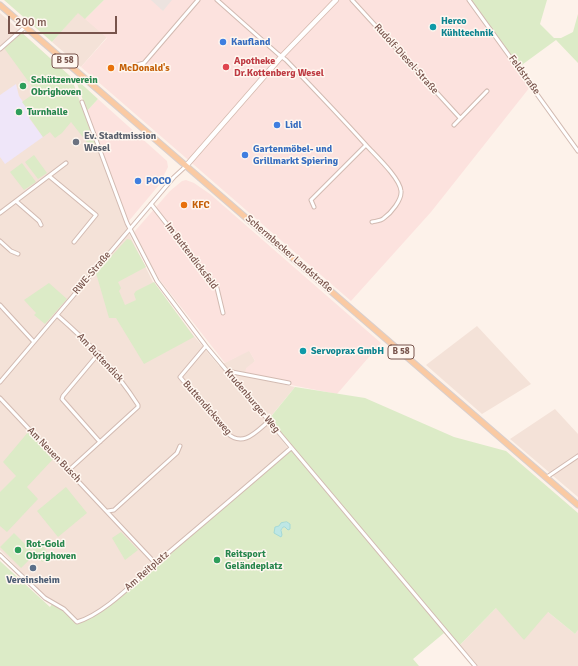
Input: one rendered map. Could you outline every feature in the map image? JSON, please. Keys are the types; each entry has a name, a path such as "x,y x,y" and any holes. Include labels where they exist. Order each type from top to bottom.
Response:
{"main road":[{"name":"Schermbecker Landstraße","path":"0,5 578,505"}],"street":[{"path":"144,63 198,0"},
{"path":"217,0 286,60 366,145 397,181 401,189 401,196 398,203 384,219 372,222"},
{"path":"186,166 281,57 336,0"},
{"name":"Rudolf-Diesel-Straße","path":"352,0 460,118"},
{"name":"Feldstraße","path":"469,0 578,151"},
{"path":"0,49 25,27"},
{"path":"454,125 487,91"},
{"name":"Krudenburger Weg","path":"82,102 130,229 134,234 156,281 206,346 475,666"},
{"path":"314,207 311,200 366,145"},
{"path":"0,213 66,163"},
{"name":"RWE-Straße","path":"0,382 174,177 186,166"},
{"path":"49,176 96,215 74,242"},
{"path":"16,201 39,221 41,225"},
{"name":"Im Buttendicksfeld","path":"151,204 217,288 223,313"},
{"path":"0,241 11,251 18,254"},
{"path":"0,305 34,342"},
{"name":"Am Buttendick","path":"57,315 99,353 124,384 138,405 138,407 69,470"},
{"name":"Buttendicksweg","path":"206,346 180,377 227,433 236,439 243,439 250,437 269,421"},
{"path":"99,353 62,399 100,442"},
{"path":"227,371 289,382"},
{"name":"Am Neuen Busch","path":"0,398 156,564"},
{"path":"108,512 114,510 177,454 180,446"},
{"name":"Am Reitplatz","path":"0,555 45,598 64,609 77,622 84,620 102,609 291,448"},
{"path":"546,478 578,456"}],"shaded area":[{"path":"104,0 467,0 530,87 431,212 351,301 81,67 107,38 85,19"},
{"path":"151,0 172,0 163,11"},
{"path":"78,12 107,37 81,67 52,42"},
{"path":"0,13 71,77 130,236 153,282 194,336 219,366 249,350 255,361 245,376 295,387 267,421 287,449 102,607 91,615 78,621 46,597 0,550"},
{"path":"16,84 19,96 32,115 29,118 43,137 5,164 0,157 0,95"},
{"path":"98,99 167,161 168,167 159,185 128,222 87,111"},
{"path":"186,180 194,183 210,194 381,343 337,394 245,376 246,368 255,361 249,351 225,363 159,279 135,234 135,231 170,191 182,181"},
{"path":"477,326 531,384 482,414 426,365"},
{"path":"555,409 578,434 578,454 550,473 510,439"},
{"path":"578,458 578,497 552,475"},
{"path":"496,608 548,612 575,634 578,630 578,666 478,666 460,645"}],"green space":[{"path":"4,0 104,0 85,19 78,13 52,42"},
{"path":"471,0 547,0 540,24 554,38 561,38 573,32 578,14 578,63 556,40 519,67"},
{"path":"22,33 71,77 97,149 93,150 71,122 62,133 55,138 50,132 43,137 29,117 32,115 22,102 36,92 4,48"},
{"path":"75,78 98,99 87,111"},
{"path":"34,155 47,173 38,179 25,162"},
{"path":"22,163 36,182 24,190 10,172"},
{"path":"127,239 131,240 146,267 118,282 121,288 119,291 125,305 136,300 134,294 136,291 154,282 194,337 144,364 116,318 109,318 96,273"},
{"path":"49,283 67,299 45,324 34,315 36,313 24,300"},
{"path":"295,387 365,398 454,437 506,451 578,513 578,630 575,634 548,612 524,640 496,608 457,648 444,633 413,659 419,666 0,666 0,561 50,607 52,604 56,606 77,623 102,609 291,449 269,419","holes":["287,522 290,524 290,529 283,527 281,532 275,527 282,523"]},
{"path":"29,431 54,458 27,487 38,499 7,532 0,526 0,492 16,476 3,462"},
{"path":"66,487 87,513 58,537 37,511"},
{"path":"121,532 138,550 125,560 112,538"},
{"name":"Rot-Gold Obrighoven","path":"14,533 35,554 21,568 0,547"},
{"path":"38,540 50,556 42,562 30,545"}],"water":[{"path":"287,522 290,524 290,529 288,530 283,527 281,530 281,537 274,533 275,527 279,526 281,523"}],"place":[{"name":"Herco Kühltechnik","path":"433,27"},
{"name":"Kaufland","path":"223,42"},
{"name":"Apotheke Dr.Kottenberg Wesel","path":"226,67"},
{"name":"McDonald's","path":"111,68"},
{"name":"Schützenverein Obrighoven","path":"23,86"},
{"name":"Turnhalle","path":"19,112"},
{"name":"Lidl","path":"277,125"},
{"name":"Ev. Stadtmission Wesel","path":"76,142"},
{"name":"Gartenmöbel- und Grillmarkt Spiering","path":"245,155"},
{"name":"POCO","path":"138,181"},
{"name":"KFC","path":"184,205"},
{"name":"Servoprax GmbH","path":"303,351"},
{"name":"Rot-Gold Obrighoven","path":"18,550"},
{"name":"Reitsport Geländeplatz","path":"217,560"},
{"name":"Vereinsheim","path":"33,568"}]}
